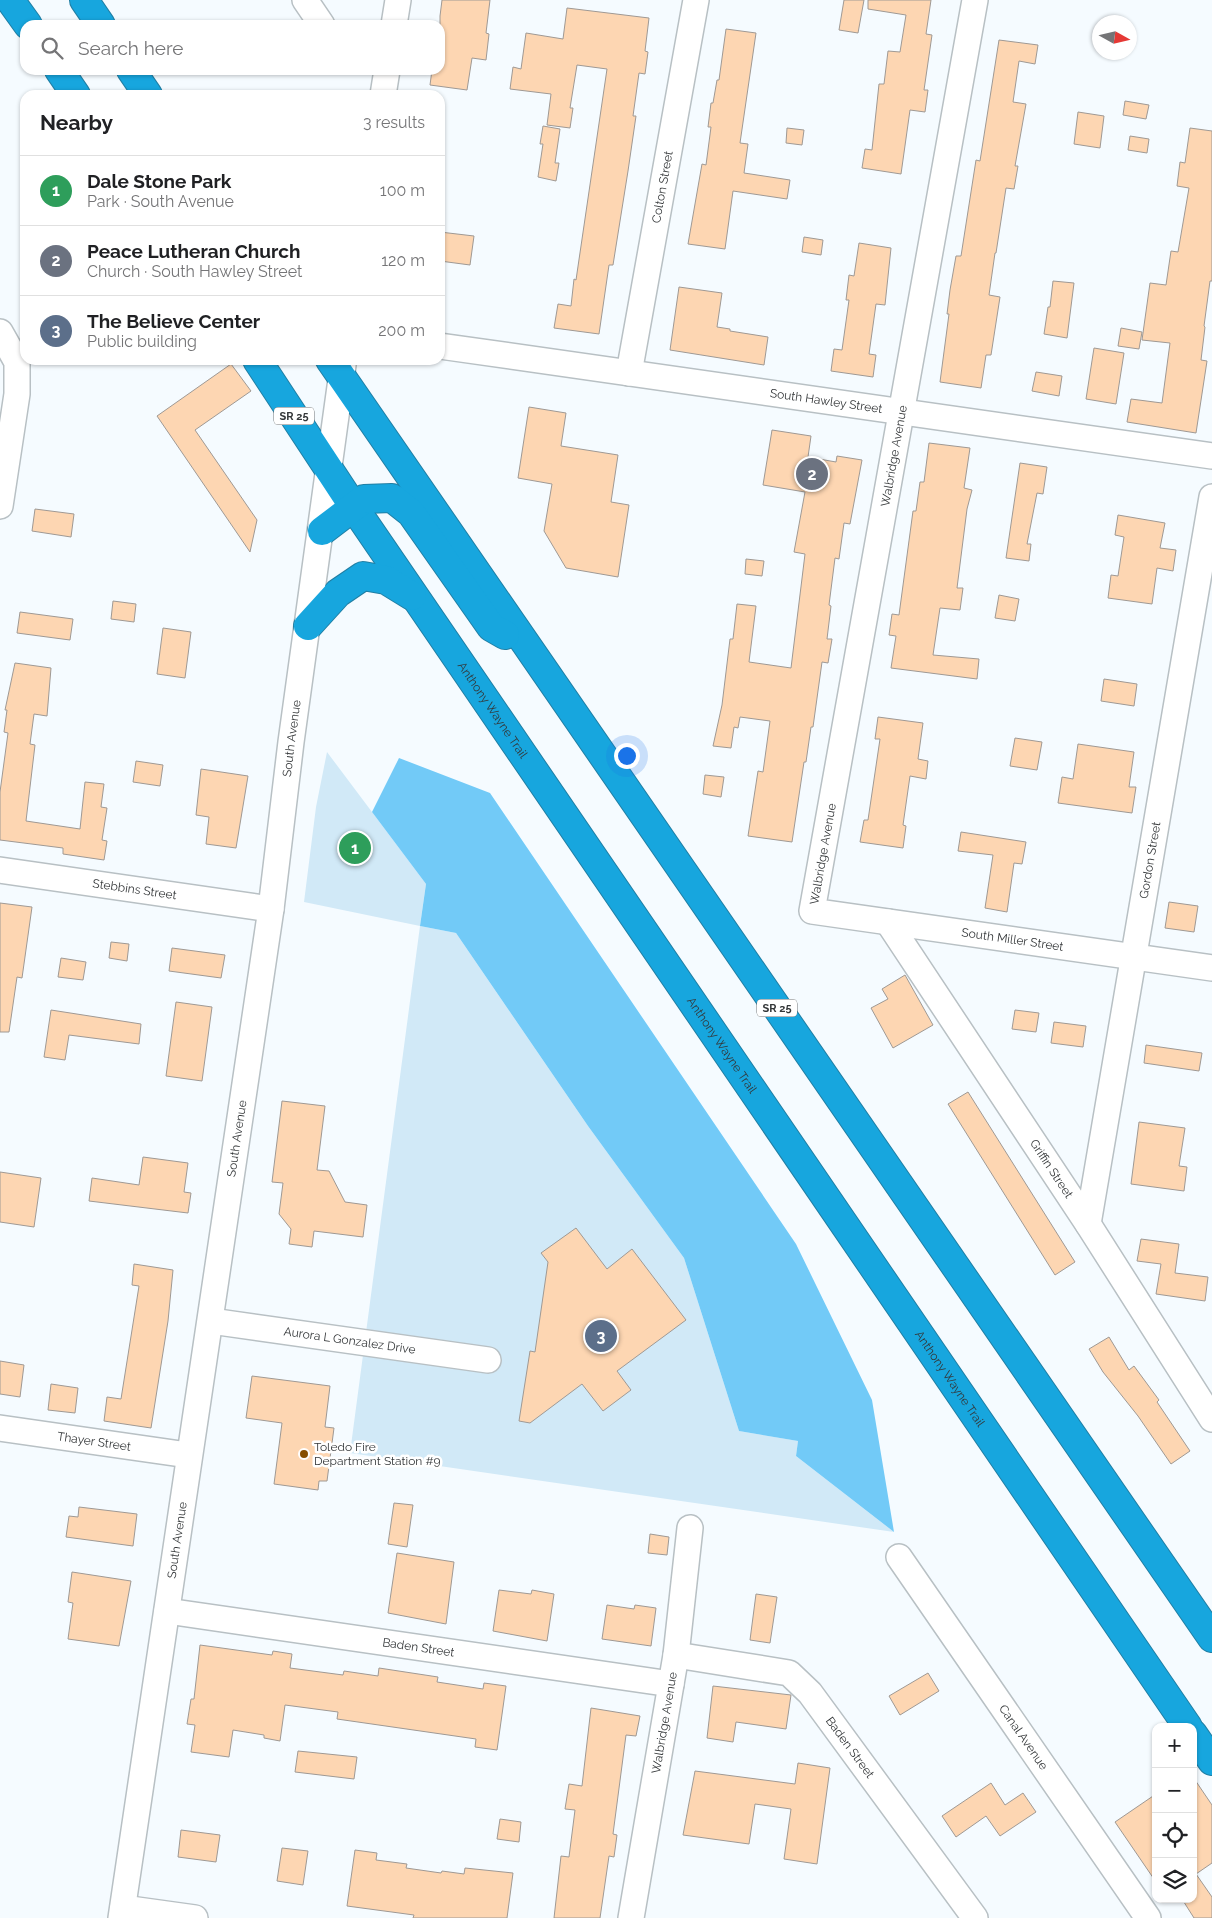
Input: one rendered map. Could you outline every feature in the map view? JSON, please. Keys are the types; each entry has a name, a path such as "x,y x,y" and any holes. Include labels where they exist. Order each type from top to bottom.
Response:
{"highway":[{"path":"10,0 24,20"},
{"path":"84,0 98,20"},
{"path":"62,75 73,90"},
{"path":"134,75 145,90"},
{"name":"Anthony Wayne Trail","path":"260,365 416,599 1185,1723"},
{"name":"SR 25","path":"339,366 530,649 1212,1638"},
{"path":"322,530 364,499 392,498 411,513 491,627 530,649"},
{"path":"308,626 338,594 363,576 386,580 416,599"},
{"path":"1197,1740 1212,1762"}],"street":[{"path":"305,0 319,20"},
{"path":"395,20 398,0"},
{"name":"Colton Street","path":"629,373 696,0"},
{"name":"Walbridge Avenue","path":"812,911 975,0"},
{"path":"0,506 17,394 18,362 1,333"},
{"name":"South Hawley Street","path":"445,347 1212,456"},
{"name":"South Avenue","path":"122,1913 188,1455 211,1321 271,909 330,472 339,366"},
{"name":"Gordon Street","path":"1088,1224 1212,497"},
{"name":"Stebbins Street","path":"0,870 271,909"},
{"name":"South Miller Street","path":"812,911 1212,968"},
{"name":"Griffin Street","path":"888,922 1088,1224 1212,1419"},
{"name":"Aurora L Gonzalez Drive","path":"211,1321 488,1360"},
{"name":"Thayer Street","path":"0,1428 188,1455"},
{"name":"Walbridge Avenue","path":"631,1918 676,1655 690,1528"},
{"name":"Canal Avenue","path":"899,1556 1148,1918"},
{"name":"Baden Street","path":"166,1611 671,1684"},
{"name":"Baden Street","path":"676,1655 789,1673 810,1693 976,1918"},
{"path":"122,1913 195,1918"}],"shaded area":[{"path":"327,752 426,884 420,926 304,902 316,807"},
{"path":"399,758 490,793 796,1244 872,1400 894,1532 796,1456 798,1441 739,1431 684,1258 588,1126 456,933 420,926 426,884 372,812"},
{"path":"420,926 456,933 588,1126 684,1258 739,1431 798,1441 796,1456 894,1532 350,1453"}],"building":[{"path":"442,0 490,0 486,33 489,34 486,60 472,58 467,90 430,85 431,75 445,75 445,20 440,20"},
{"path":"844,0 864,0 858,33 839,30"},
{"path":"868,0 931,0 926,34 932,35 924,90 928,90 925,112 910,110 901,174 862,168 865,149 872,150 879,84 884,84 888,51 900,52 906,15 868,9"},
{"path":"567,8 649,18 645,51 648,52 645,74 639,73 633,116 636,116 628,171 613,265 609,265 599,334 554,328 558,304 571,306 607,69 577,65 570,108 573,108 570,128 547,125 551,94 510,89 513,67 521,69 526,33 563,39"},
{"path":"726,29 756,33 740,143 748,144 744,173 790,180 787,199 733,191 725,249 688,244 702,164 706,165 711,127 708,127 711,103 713,103 717,80 719,80"},
{"path":"999,40 1038,45 1035,64 1019,61 1013,102 1026,104 1015,166 1018,166 1014,189 1006,188 995,253 989,295 1000,297 991,355 986,355 981,388 940,382 949,314 947,314 950,290 956,256 961,256 976,160 980,161"},
{"path":"1125,101 1149,105 1146,119 1123,115"},
{"path":"1078,112 1104,116 1100,148 1074,144"},
{"path":"543,126 560,129 555,163 559,163 556,181 538,177 543,144 540,144"},
{"path":"787,128 804,130 802,145 786,143"},
{"path":"1190,128 1212,131 1212,281 1210,281 1201,360 1207,361 1196,433 1127,422 1131,399 1162,403 1170,343 1142,340 1150,283 1166,285 1171,251 1178,252 1189,188 1177,186 1180,162 1185,163"},
{"path":"1130,136 1149,139 1147,153 1128,150"},
{"path":"445,233 474,236 470,265 445,262"},
{"path":"804,237 823,240 821,255 802,252"},
{"path":"859,243 891,248 885,305 876,304 869,354 876,355 873,377 831,371 834,349 842,350 849,300 846,300 849,275 854,276"},
{"path":"1053,281 1074,283 1067,338 1044,334"},
{"path":"679,287 722,293 717,327 768,337 764,365 670,350"},
{"path":"1121,328 1142,332 1139,349 1118,346"},
{"path":"1094,348 1124,353 1116,404 1086,399"},
{"path":"230,365 232,365 251,391 195,430 257,520 250,552 157,416"},
{"path":"1036,372 1062,376 1059,396 1032,391"},
{"path":"529,407 566,413 561,446 618,455 611,502 629,505 618,577 566,568 544,531 552,484 518,478"},
{"path":"772,430 811,436 808,457 836,462 837,456 862,460 850,524 844,523 839,559 835,558 827,639 832,639 828,663 822,662 813,727 811,727 806,762 804,762 792,842 748,836 758,771 763,772 770,721 740,717 738,728 734,727 731,748 713,746 722,705 730,639 733,639 737,604 756,606 749,662 791,668 805,554 794,552 805,492 763,485"},
{"path":"929,443 970,448 964,488 972,490 967,509 957,588 963,588 960,610 940,608 933,655 979,659 977,679 891,668 896,636 889,635 892,614 899,615 913,511 916,511 920,482 924,482"},
{"path":"1020,463 1047,467 1043,494 1037,493 1027,544 1031,544 1029,561 1006,558"},
{"path":"35,509 74,514 71,537 32,531"},
{"path":"1118,515 1165,523 1160,548 1176,550 1173,571 1157,568 1152,604 1108,598 1111,575 1118,576 1124,537 1115,535"},
{"path":"746,559 764,561 762,576 745,574"},
{"path":"999,595 1019,599 1015,621 995,618"},
{"path":"113,601 136,604 134,622 111,619"},
{"path":"20,612 73,619 70,640 17,633"},
{"path":"163,628 191,632 185,678 157,674"},
{"path":"15,663 51,668 47,716 34,714 30,744 35,745 26,821 80,829 85,782 104,784 101,807 107,808 102,840 107,841 104,860 63,854 63,848 0,840 0,792 8,733 4,732 7,710 5,710"},
{"path":"1104,679 1137,684 1134,706 1101,701"},
{"path":"878,717 923,723 918,759 928,761 926,779 910,776 903,825 906,826 903,848 860,842 864,820 868,820 880,739 875,739"},
{"path":"1015,738 1042,742 1037,770 1010,766"},
{"path":"1078,744 1134,752 1129,787 1136,787 1132,813 1058,803 1062,777 1073,779"},
{"path":"136,761 163,765 160,786 133,782"},
{"path":"201,769 248,776 236,848 206,844 209,817 196,815"},
{"path":"705,775 724,777 721,797 703,794"},
{"path":"961,832 1026,842 1022,864 1014,863 1007,912 985,908 993,855 958,851"},
{"path":"1169,902 1198,906 1194,932 1165,928"},
{"path":"0,903 32,907 22,978 17,977 9,1032 0,1032"},
{"path":"111,942 129,944 127,961 109,958"},
{"path":"172,948 225,955 221,978 169,971"},
{"path":"61,958 86,962 83,980 58,977"},
{"path":"905,975 933,1025 893,1048 871,1008 888,999 882,989"},
{"path":"176,1002 212,1007 202,1081 166,1076"},
{"path":"51,1010 141,1024 139,1044 69,1035 65,1060 44,1057"},
{"path":"1015,1010 1039,1013 1036,1032 1012,1029"},
{"path":"1054,1022 1086,1026 1083,1047 1051,1043"},
{"path":"1146,1045 1202,1053 1199,1071 1144,1063"},
{"path":"968,1092 1075,1262 1055,1275 948,1104"},
{"path":"282,1101 325,1106 317,1170 329,1171 345,1202 367,1205 363,1237 314,1231 312,1247 289,1244 291,1229 279,1214 283,1183 272,1182"},
{"path":"1139,1122 1185,1128 1179,1166 1187,1167 1184,1191 1131,1184"},
{"path":"143,1157 188,1163 184,1192 191,1193 188,1213 89,1201 92,1178 139,1185"},
{"path":"0,1172 41,1178 34,1227 0,1222"},
{"path":"576,1228 607,1269 632,1249 686,1320 617,1371 631,1390 603,1411 582,1384 530,1423 519,1421 530,1351 535,1352 548,1262 541,1253"},
{"path":"1141,1239 1179,1244 1175,1273 1208,1277 1205,1301 1156,1294 1161,1264 1137,1261"},
{"path":"134,1264 173,1270 168,1321 151,1428 104,1421 107,1397 121,1399 139,1286 132,1285"},
{"path":"1109,1337 1129,1370 1134,1366 1159,1400 1157,1402 1190,1451 1171,1464 1138,1416 1103,1372 1089,1349"},
{"path":"0,1361 24,1365 20,1397 0,1394"},
{"name":"Toledo Fire Department Station #9","path":"252,1376 330,1386 325,1427 334,1428 327,1481 319,1481 318,1490 274,1484 282,1423 246,1418"},
{"path":"51,1384 78,1388 75,1413 48,1410"},
{"path":"394,1503 413,1505 407,1547 388,1544"},
{"path":"79,1507 137,1514 133,1546 66,1537 69,1516 78,1517"},
{"path":"650,1534 669,1537 667,1555 648,1553"},
{"path":"397,1553 454,1562 446,1624 388,1613"},
{"path":"72,1572 131,1581 119,1646 68,1639 73,1603 68,1602"},
{"path":"499,1590 531,1594 532,1590 554,1594 547,1641 493,1631"},
{"path":"756,1594 777,1597 770,1643 750,1640"},
{"path":"607,1605 634,1609 635,1605 656,1608 651,1646 602,1639"},
{"path":"200,1645 272,1655 273,1651 292,1654 290,1668 343,1675 344,1671 378,1676 379,1668 438,1677 437,1682 483,1689 484,1683 506,1686 497,1750 475,1747 476,1739 337,1719 338,1712 285,1705 280,1741 264,1738 264,1735 233,1730 229,1757 191,1752 195,1725 187,1724 191,1699 194,1699"},
{"path":"928,1673 939,1691 900,1715 889,1696"},
{"path":"713,1686 791,1695 786,1729 736,1722 733,1742 707,1738"},
{"path":"591,1708 640,1716 636,1736 626,1735 613,1834 617,1835 614,1857 609,1856 600,1918 554,1918 561,1856 569,1857 575,1810 565,1809 569,1784 582,1786"},
{"path":"298,1751 357,1757 354,1779 295,1772"},
{"path":"798,1763 830,1768 817,1864 784,1859 791,1809 755,1804 749,1844 683,1835 695,1771 795,1784"},
{"path":"991,1783 1005,1805 1023,1793 1036,1812 1000,1836 986,1816 956,1837 942,1816"},
{"path":"1197,1783 1212,1805 1212,1863 1197,1873"},
{"path":"1152,1797 1152,1876 1115,1822"},
{"path":"500,1819 521,1822 519,1842 497,1839"},
{"path":"181,1830 220,1835 216,1862 178,1857"},
{"path":"282,1848 308,1851 303,1885 277,1881"},
{"path":"355,1850 377,1853 376,1860 407,1864 406,1868 441,1873 442,1871 464,1874 465,1868 513,1873 507,1918 413,1918 414,1915 347,1906"},
{"path":"1197,1875 1212,1897 1212,1918 1194,1918 1185,1903 1197,1903"}],"place":[{"name":"Peace Lutheran Church","path":"812,474"},
{"name":"Dale Stone Park","path":"355,848"},
{"name":"The Believe Center","path":"601,1336"},
{"name":"Toledo Fire Department Station #9","path":"304,1454"}]}
